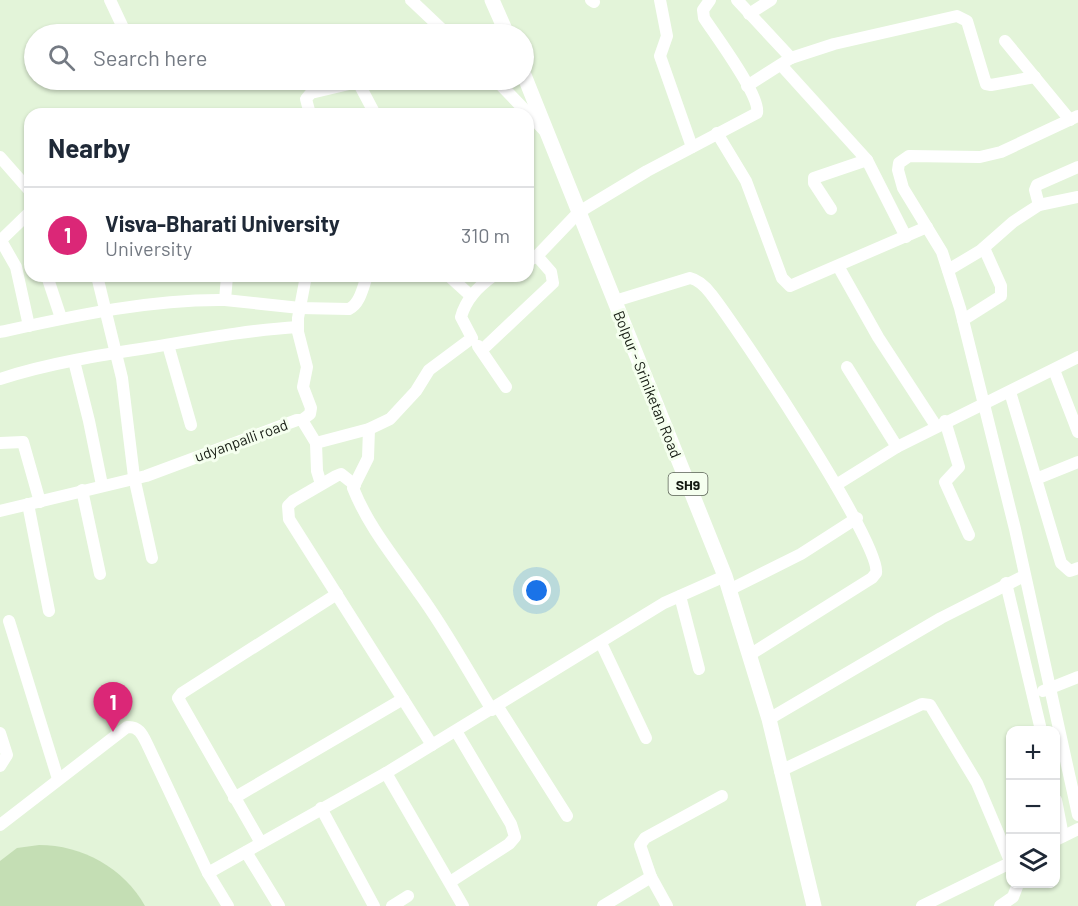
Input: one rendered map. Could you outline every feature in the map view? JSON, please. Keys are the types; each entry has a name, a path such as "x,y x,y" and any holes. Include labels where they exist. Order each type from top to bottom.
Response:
{"main road":[{"path":"493,0 503,24"},
{"name":"Bolpur - Sriniketan Road","path":"530,90 727,583 751,654 769,719 814,906"}],"street":[{"path":"110,0 121,24"},
{"path":"411,0 435,24"},
{"path":"660,0 667,36 660,56 692,147"},
{"path":"534,257 579,212 717,133 757,113 758,104 704,18 703,10 710,0"},
{"path":"737,0 867,160 888,196 906,237"},
{"path":"749,14 771,0"},
{"path":"747,86 786,61 858,38 961,16 967,21 986,84 1035,77"},
{"path":"1005,41 1074,118 990,155 909,156 899,163 898,170 903,188 927,227 948,270 963,320 982,404 1015,529 1015,580 1041,692 1078,815"},
{"path":"308,108 306,99 311,93 324,90"},
{"path":"366,90 373,108"},
{"path":"506,90 523,108"},
{"path":"534,119 549,135"},
{"path":"717,133 746,181 784,282 794,286 927,227"},
{"path":"0,157 24,184"},
{"path":"831,209 814,178 867,160"},
{"path":"1039,205 1035,190 1037,185 1078,167"},
{"path":"888,196 903,188"},
{"path":"948,270 984,248 1013,222 1039,205 1078,197"},
{"path":"24,218 0,240 16,267 29,326"},
{"path":"963,320 1001,296 1001,286 984,248"},
{"path":"482,351 553,283 551,272 534,260"},
{"path":"838,266 878,337 940,424 959,467 945,482 969,535"},
{"path":"615,301 679,279 690,278 701,284 757,361 857,518 876,562 876,573 751,654"},
{"path":"50,282 61,318"},
{"path":"98,282 123,378 134,477 152,558"},
{"path":"225,300 226,282"},
{"path":"302,420 310,414 311,408 303,387 307,367 300,347 298,327 305,282"},
{"path":"0,332 106,310 198,300 225,300 342,310 355,307 365,282"},
{"path":"456,282 471,296"},
{"path":"482,282 471,296 461,317 472,338 506,387"},
{"path":"0,379 116,353 263,329 298,327"},
{"path":"321,484 317,471 316,443 369,429 390,419 404,408 429,370 472,338"},
{"path":"168,345 191,425"},
{"path":"836,485 897,447 940,424 1078,357"},
{"path":"74,361 90,421 102,485"},
{"path":"847,367 897,447"},
{"path":"1054,370 1078,432"},
{"path":"1010,392 1061,563 1071,571 1078,568"},
{"name":"udyanpalli road","path":"0,511 134,477 146,476 302,420 316,443"},
{"path":"369,429 368,458 353,488 358,499 381,542 418,591 567,816"},
{"path":"0,443 22,442 40,501"},
{"path":"1036,479 1078,462"},
{"path":"355,485 341,474 293,501 287,513 432,745"},
{"path":"82,490 100,574"},
{"path":"28,504 49,610"},
{"path":"208,873 386,773 680,596 727,583 801,554 857,518"},
{"path":"1015,580 1041,692 1041,726"},
{"path":"769,719 1015,580"},
{"path":"261,843 179,701 180,696 337,594"},
{"path":"680,596 699,669"},
{"path":"9,621 58,779"},
{"path":"601,643 646,738"},
{"path":"1041,692 1078,676"},
{"path":"234,798 403,699"},
{"path":"780,771 922,704 930,705 977,783 1006,850"},
{"path":"0,825 127,727 134,726 140,731 148,746 208,873 228,906"},
{"path":"450,882 509,844 515,837 511,824 456,731"},
{"path":"0,733 7,755 0,766"},
{"path":"386,773 463,906"},
{"path":"667,906 651,877 640,845 645,838 722,796"},
{"path":"321,808 374,906"},
{"path":"1060,811 1068,834"},
{"path":"246,852 279,906"},
{"path":"922,906 1006,864"},
{"path":"603,906 651,877"},
{"path":"1000,906 1013,897 1016,888"},
{"path":"392,906 408,897"}],"green space":[{"path":"39,845 71,849 100,861 126,880 145,906 0,906 0,861 17,848"}],"place":[{"name":"Visva-Bharati University","path":"113,732"}]}
